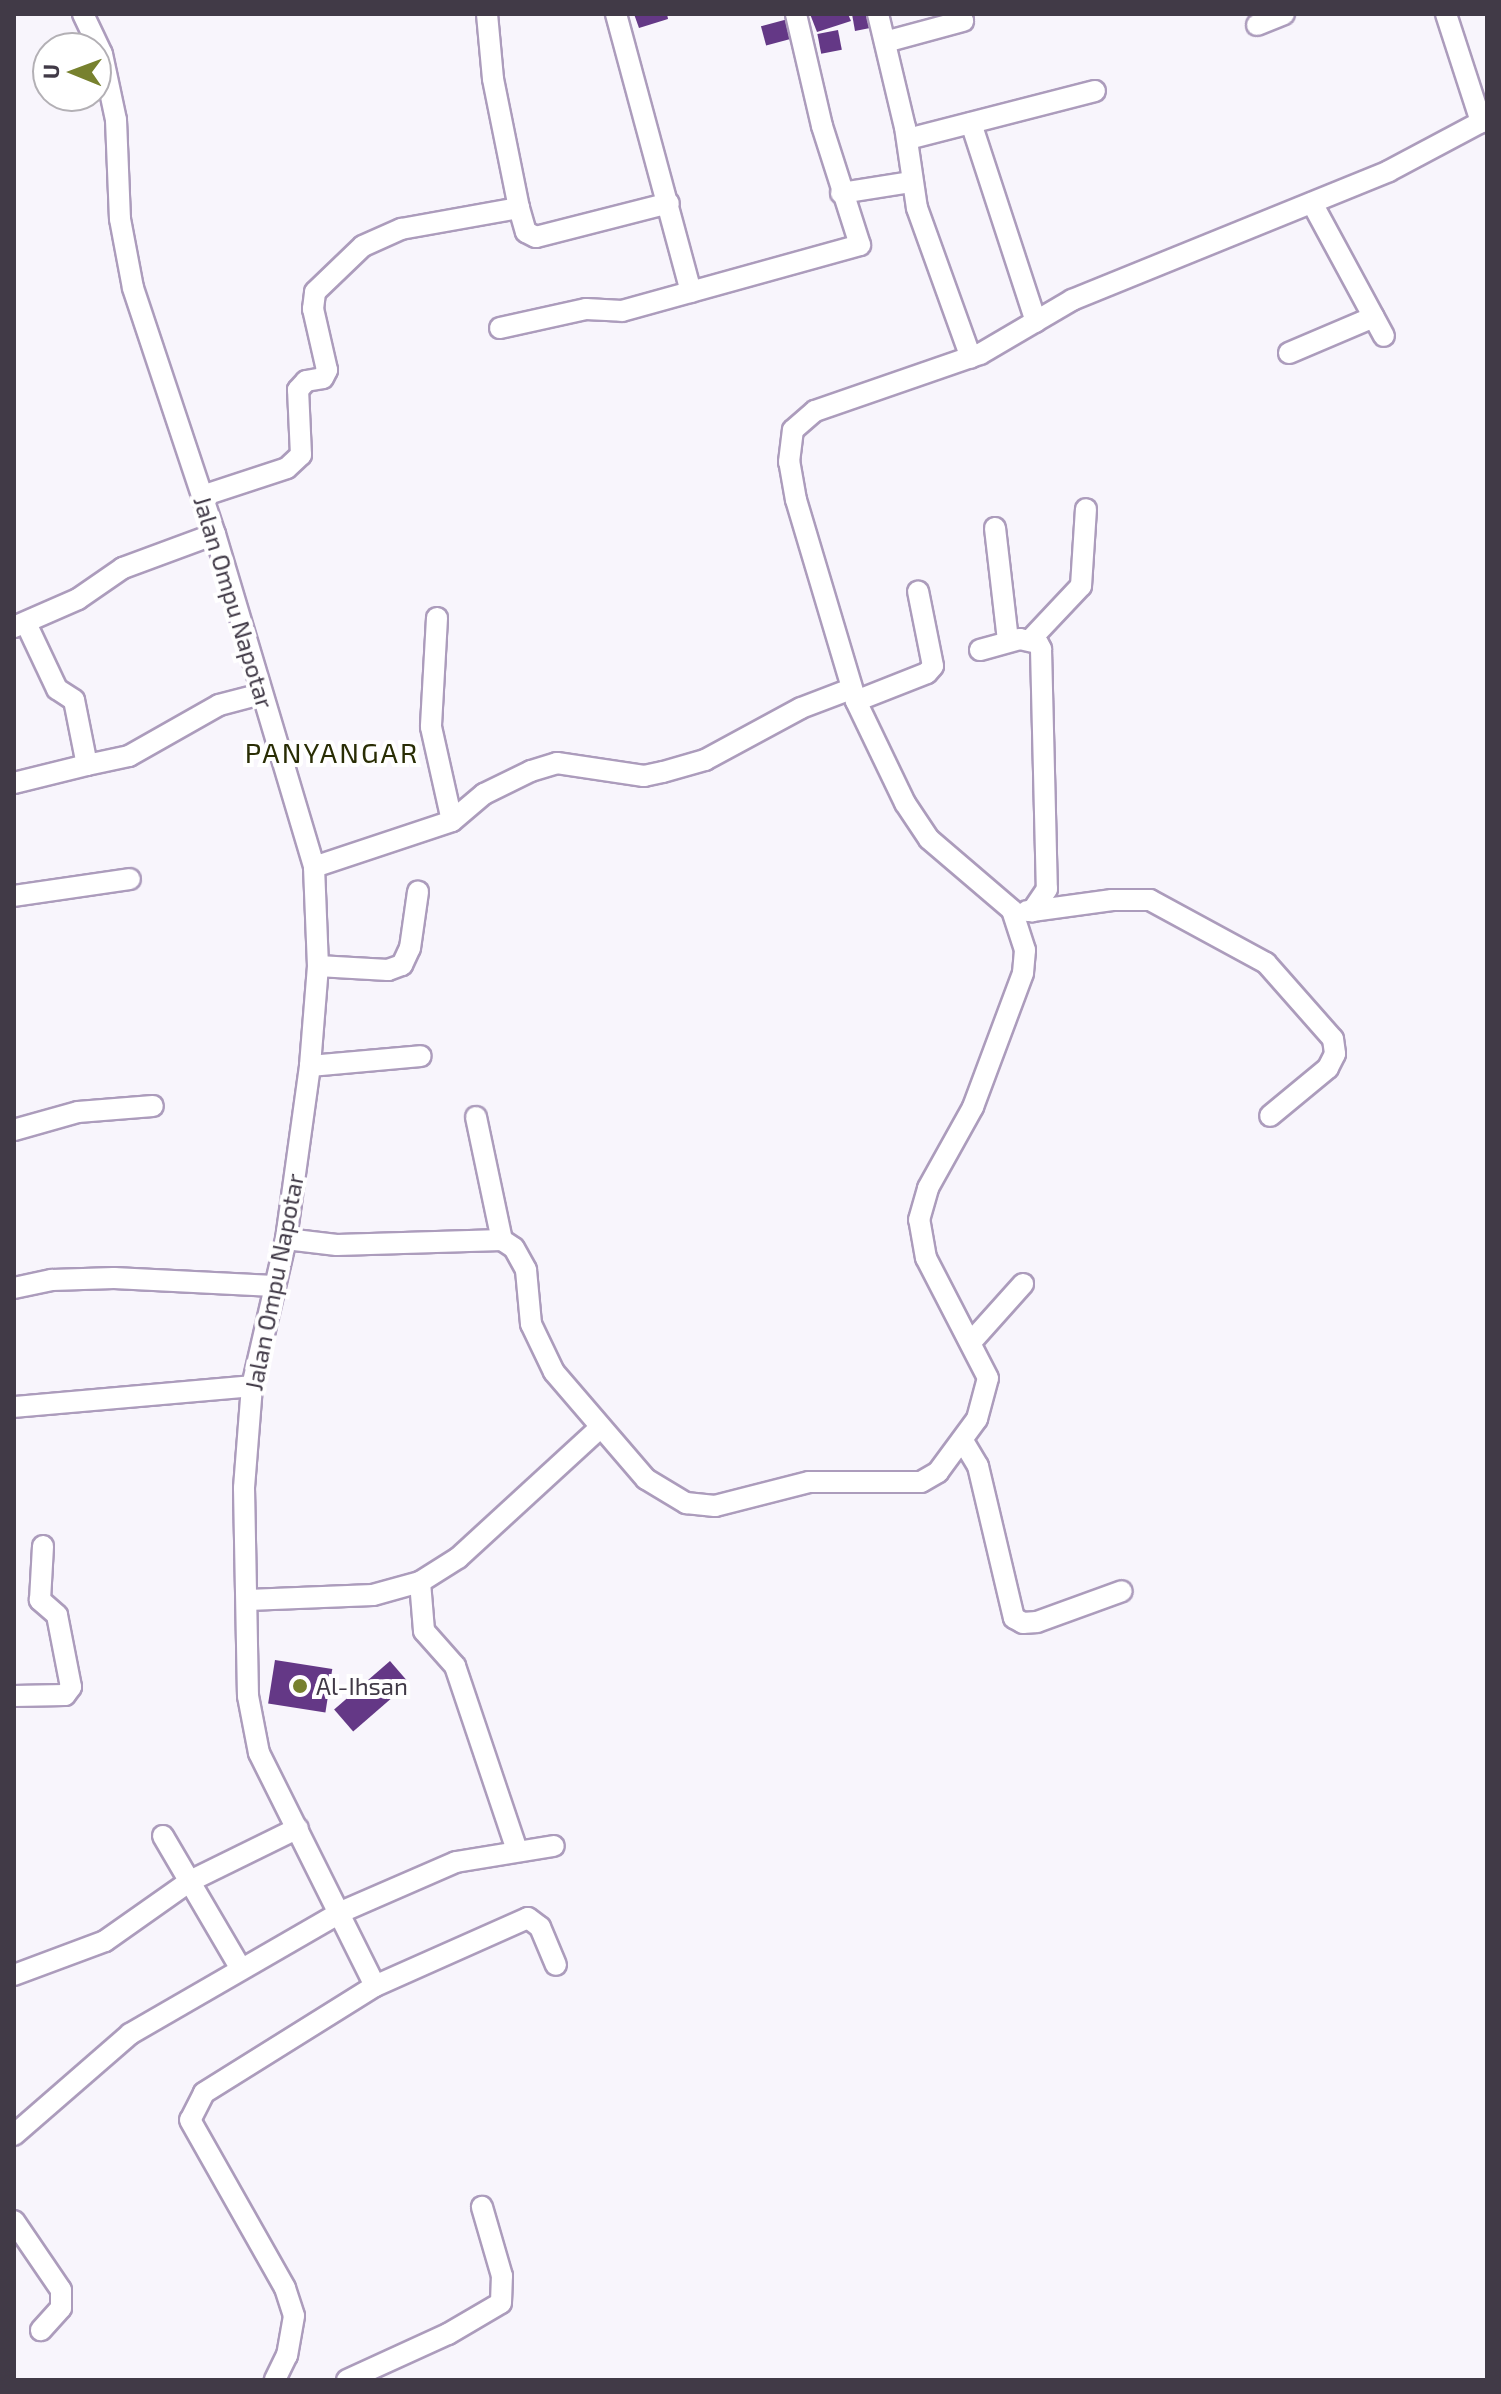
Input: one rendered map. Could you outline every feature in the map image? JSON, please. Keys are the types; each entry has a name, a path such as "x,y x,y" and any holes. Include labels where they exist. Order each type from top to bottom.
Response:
{"street":[{"name":"Jalan Ompu Napotar","path":"83,14 102,54 116,120 120,219 133,288 215,534 314,867 318,966 310,1066 286,1239 252,1386 244,1488 252,1733 375,1986"},
{"path":"487,14 495,90 526,232 536,237 669,203"},
{"path":"616,14 691,292"},
{"path":"500,328 586,309 622,311 860,245 841,193 796,14"},
{"path":"878,14 908,139 911,182 971,358"},
{"path":"1257,25 1284,14"},
{"path":"1270,1116 1328,1068 1335,1054 1333,1039 1266,963 1150,900 1112,900 1022,911 929,839 905,803 853,695 796,500 789,462 793,430 815,411 971,358 1085,295 1389,171 1484,120 1446,14"},
{"path":"885,42 963,21"},
{"path":"908,139 1095,91"},
{"path":"971,123 1036,322"},
{"path":"841,193 911,182"},
{"path":"1312,203 1384,336"},
{"path":"202,496 287,468 301,455 298,390 306,381 323,378 327,370 313,309 319,284 380,236 519,208"},
{"path":"1289,353 1374,317"},
{"path":"1031,639 1081,586 1086,509"},
{"path":"995,528 1008,641"},
{"path":"87,765 74,700 57,689 20,625 78,599 123,568 215,534"},
{"path":"314,867 452,821 484,794 531,771 557,763 644,776 663,772 705,760 801,708 927,673 933,666 918,591"},
{"path":"437,618 431,727 452,821"},
{"path":"980,650 1008,641 1031,639 1038,643 1042,660 1047,875 1043,898 1022,911"},
{"path":"14,783 129,756 219,705 261,694"},
{"path":"14,896 130,879"},
{"path":"318,966 388,970 402,965 410,948 418,892"},
{"path":"286,1239 337,1245 502,1240 514,1248 526,1270 537,1345 599,1429 669,1495 715,1506 809,1482 921,1482 938,1472 963,1441 986,1399 988,1378 926,1258 919,1220 928,1188 966,1127 1023,973 1022,911"},
{"path":"310,1066 421,1056"},
{"path":"14,1130 78,1112 153,1106"},
{"path":"476,1117 502,1240"},
{"path":"14,1288 52,1280 114,1278 274,1286"},
{"path":"971,1342 1023,1284"},
{"path":"14,1407 252,1386"},
{"path":"248,1600 373,1595 420,1582 458,1558 599,1429"},
{"path":"963,1441 978,1466 1014,1618 1023,1623 1037,1622 1122,1591"},
{"path":"14,1696 65,1695 71,1687 57,1615 40,1598 43,1546"},
{"path":"420,1582 424,1631 455,1666 517,1850"},
{"path":"14,1975 105,1941 190,1881 298,1828"},
{"path":"163,1836 241,1969"},
{"path":"14,2135 130,2034 341,1912 456,1862 554,1846"},
{"path":"275,2380 287,2355 294,2316 285,2288 190,2120 204,2093 375,1986 528,1918 540,1927 556,1965"},
{"path":"347,2380 448,2334 501,2303 502,2276 482,2207"},
{"path":"14,2221 61,2290 61,2308 41,2330"}],"building":[{"path":"634,14 667,14 668,19 639,28"},
{"path":"810,14 848,14 851,21 817,32"},
{"path":"852,14 872,14 875,27 855,31"},
{"path":"788,19 793,38 766,46 761,26"},
{"path":"838,30 842,50 821,54 817,34"},
{"name":"Al-Ihsan","path":"275,1660 332,1669 325,1713 268,1703"},
{"path":"390,1661 409,1683 353,1731 334,1710"}],"place":[{"name":"Al-Ihsan","path":"300,1686"}],"district":[{"name":"PANYANGAR","path":"332,752"}]}
